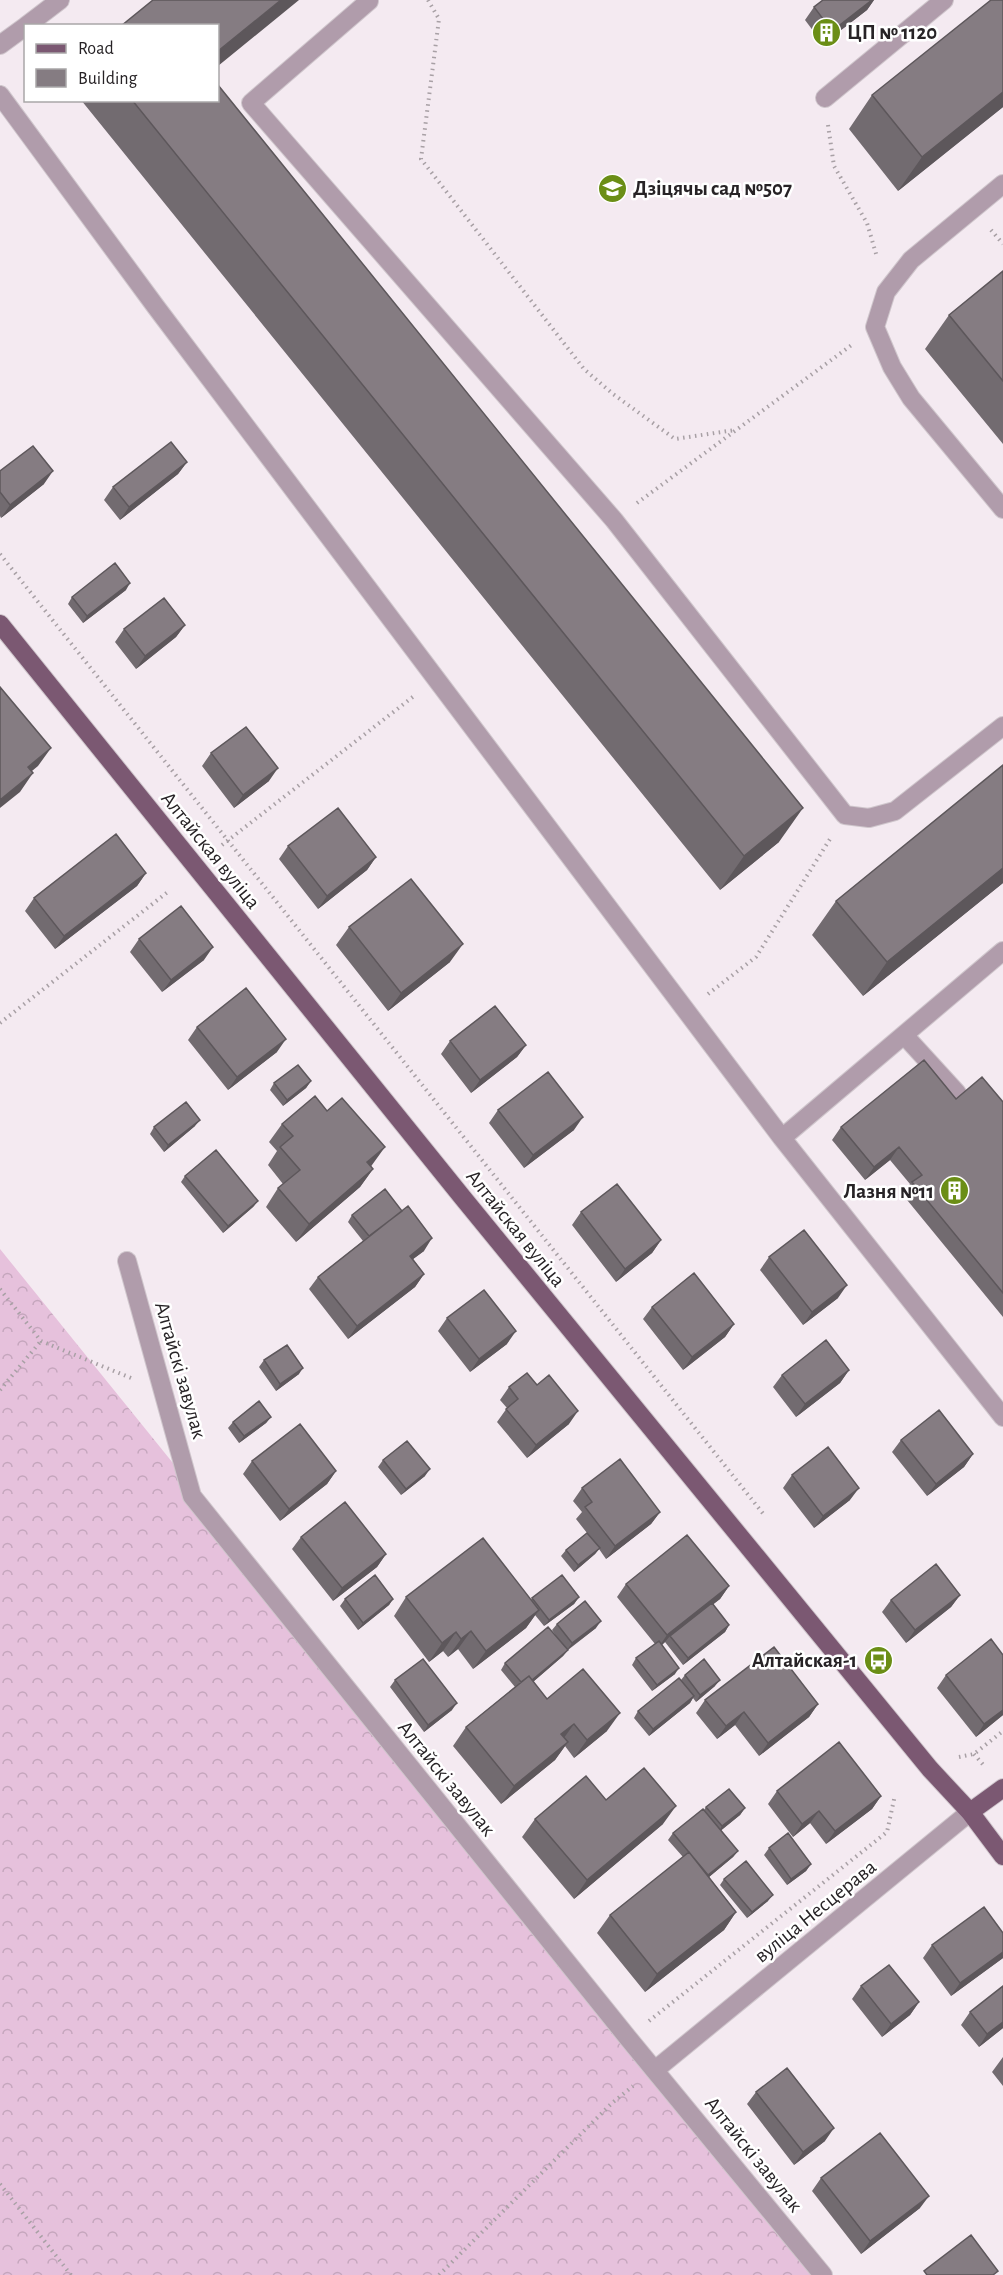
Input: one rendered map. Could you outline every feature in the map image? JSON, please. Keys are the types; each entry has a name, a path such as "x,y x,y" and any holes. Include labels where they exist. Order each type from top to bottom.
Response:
{"main road":[{"name":"Алтайская вуліца","path":"0,624 531,1281 930,1769 970,1812 1003,1856"},
{"name":"вуліца Несцерава","path":"970,1812 1003,1788"}],"street":[{"path":"29,24 60,0"},
{"path":"367,0 369,2 251,103 614,520 845,815 869,818 895,811 1003,726"},
{"path":"825,98 944,0"},
{"path":"0,45 24,27"},
{"path":"0,95 156,307 782,1138 1003,1417"},
{"path":"1003,184 911,260 886,292 875,327 892,367 911,398 1003,509"},
{"path":"782,1138 1003,951"},
{"path":"904,1035 957,1093"},
{"name":"Алтайскі завулак","path":"127,1261 192,1496 628,2038 823,2275"},
{"name":"вуліца Несцерава","path":"656,2070 970,1812"}],"path":[{"path":"428,0 439,19 421,159 584,369 613,394 675,439 735,430"},
{"path":"825,98 834,166 867,223"},
{"path":"614,520 875,327"},
{"path":"0,554 767,1520"},
{"path":"222,845 410,699 437,681"},
{"path":"686,1011 756,957 845,815"},
{"path":"0,1023 169,891"},
{"path":"0,1289 41,1341 164,1393"},
{"path":"0,1390 41,1341"},
{"path":"956,1755 961,1758 974,1754 1003,1731"},
{"path":"974,1754 986,1768"},
{"path":"628,2090 628,2038 887,1832 895,1795"},
{"path":"439,2275 628,2090 656,2070"},
{"path":"0,2184 71,2275"}],"green space":[{"path":"0,1249 829,2275 0,2275"}],"building":[{"path":"153,0 281,0 219,50 219,24 123,24"},
{"path":"823,0 872,0 832,31 814,7"},
{"path":"991,0 1003,0 1003,92 922,157 872,95"},
{"path":"219,86 803,808 744,856 134,102 219,102"},
{"path":"1003,271 1003,381 949,315"},
{"path":"171,442 187,462 129,507 113,487"},
{"path":"33,446 53,471 10,505 0,492 0,471"},
{"path":"115,563 130,583 87,616 72,597"},
{"path":"164,598 185,625 145,656 124,629"},
{"path":"0,687 51,748 28,767 33,773 0,800"},
{"path":"246,727 278,768 243,795 211,753"},
{"path":"1003,765 1003,868 887,962 836,901"},
{"path":"338,808 376,857 327,896 288,846"},
{"path":"116,834 146,873 64,936 34,898"},
{"path":"411,879 463,944 401,993 349,927"},
{"path":"181,906 213,947 171,980 139,939"},
{"path":"246,988 286,1039 237,1077 197,1027"},
{"path":"495,1006 526,1045 480,1080 450,1041"},
{"name":"Лазня №11","path":"924,1060 956,1099 982,1077 1003,1102 1003,1293 912,1182 922,1175 899,1147 874,1167 841,1127"},
{"path":"298,1065 311,1081 287,1100 274,1083"},
{"path":"548,1072 583,1117 533,1155 498,1110"},
{"path":"315,1096 327,1111 342,1098 385,1147 367,1162 373,1169 309,1224 278,1188 300,1170 280,1147 293,1136 282,1124"},
{"path":"186,1102 200,1120 168,1145 154,1127"},
{"path":"216,1150 258,1201 228,1226 185,1176"},
{"path":"617,1184 661,1240 625,1269 581,1212"},
{"path":"385,1189 402,1211 369,1236 352,1215"},
{"path":"408,1206 432,1238 410,1256 424,1274 357,1326 318,1277"},
{"path":"804,1230 847,1285 812,1312 769,1257"},
{"path":"694,1273 734,1324 692,1357 652,1307"},
{"path":"484,1290 516,1331 479,1359 447,1318"},
{"path":"826,1340 849,1370 805,1404 782,1375"},
{"path":"287,1345 303,1368 280,1384 264,1360"},
{"path":"527,1373 537,1385 549,1375 578,1411 536,1445 506,1409 518,1399 509,1387"},
{"path":"259,1401 271,1417 244,1436 233,1422"},
{"path":"939,1410 973,1454 936,1484 901,1440"},
{"path":"300,1424 336,1471 289,1509 252,1461"},
{"path":"407,1441 430,1469 406,1489 383,1460"},
{"path":"828,1447 859,1488 823,1516 792,1475"},
{"path":"620,1459 660,1512 615,1546 585,1507 592,1502 582,1488"},
{"path":"345,1502 386,1554 342,1588 301,1537"},
{"path":"587,1533 600,1548 578,1565 566,1550"},
{"path":"687,1535 729,1586 667,1635 626,1584"},
{"path":"483,1538 539,1610 486,1651 471,1631 461,1639 456,1632 442,1643 406,1597"},
{"path":"936,1564 960,1595 915,1630 891,1600"},
{"path":"375,1575 393,1599 363,1623 345,1599"},
{"path":"562,1575 579,1597 549,1620 532,1598"},
{"path":"585,1601 601,1621 572,1643 557,1624"},
{"path":"712,1603 729,1625 688,1658 670,1636"},
{"path":"548,1627 568,1650 532,1680 529,1676 521,1682 505,1663"},
{"path":"991,1639 1003,1655 1003,1710 984,1724 946,1675"},
{"path":"659,1641 679,1668 657,1685 636,1658"},
{"path":"774,1647 818,1704 768,1743 744,1712 726,1726 705,1700"},
{"path":"423,1659 457,1703 428,1725 395,1680"},
{"path":"704,1659 720,1680 700,1695 685,1675"},
{"path":"583,1669 620,1713 587,1740 574,1724 561,1734 568,1742 514,1786 466,1727 529,1676 547,1699"},
{"path":"679,1678 694,1696 653,1729 638,1711"},
{"path":"839,1742 881,1796 835,1831 819,1811 802,1824 777,1791"},
{"path":"644,1768 676,1806 587,1880 535,1819 586,1776 606,1800"},
{"path":"729,1789 745,1808 722,1826 706,1807"},
{"path":"703,1809 738,1851 708,1875 673,1833"},
{"path":"788,1833 811,1864 791,1879 769,1848"},
{"path":"689,1852 736,1912 657,1974 610,1915"},
{"path":"746,1861 773,1895 752,1912 724,1879"},
{"path":"984,1907 1003,1933 1003,1952 960,1983 932,1945"},
{"path":"889,1965 919,2002 891,2024 861,1986"},
{"path":"1003,1986 1003,2022 987,2034 970,2012"},
{"path":"787,2068 834,2128 803,2152 756,2092"},
{"path":"880,2133 929,2196 870,2241 821,2178"},
{"path":"971,2235 998,2271 993,2275 927,2275 924,2271"}],"place":[{"name":"ЦП № 1120","path":"826,32"},
{"name":"Дзіцячы сад №507","path":"612,188"},
{"name":"Лазня №11","path":"955,1191"},
{"name":"Алтайская-1","path":"878,1660"}]}
